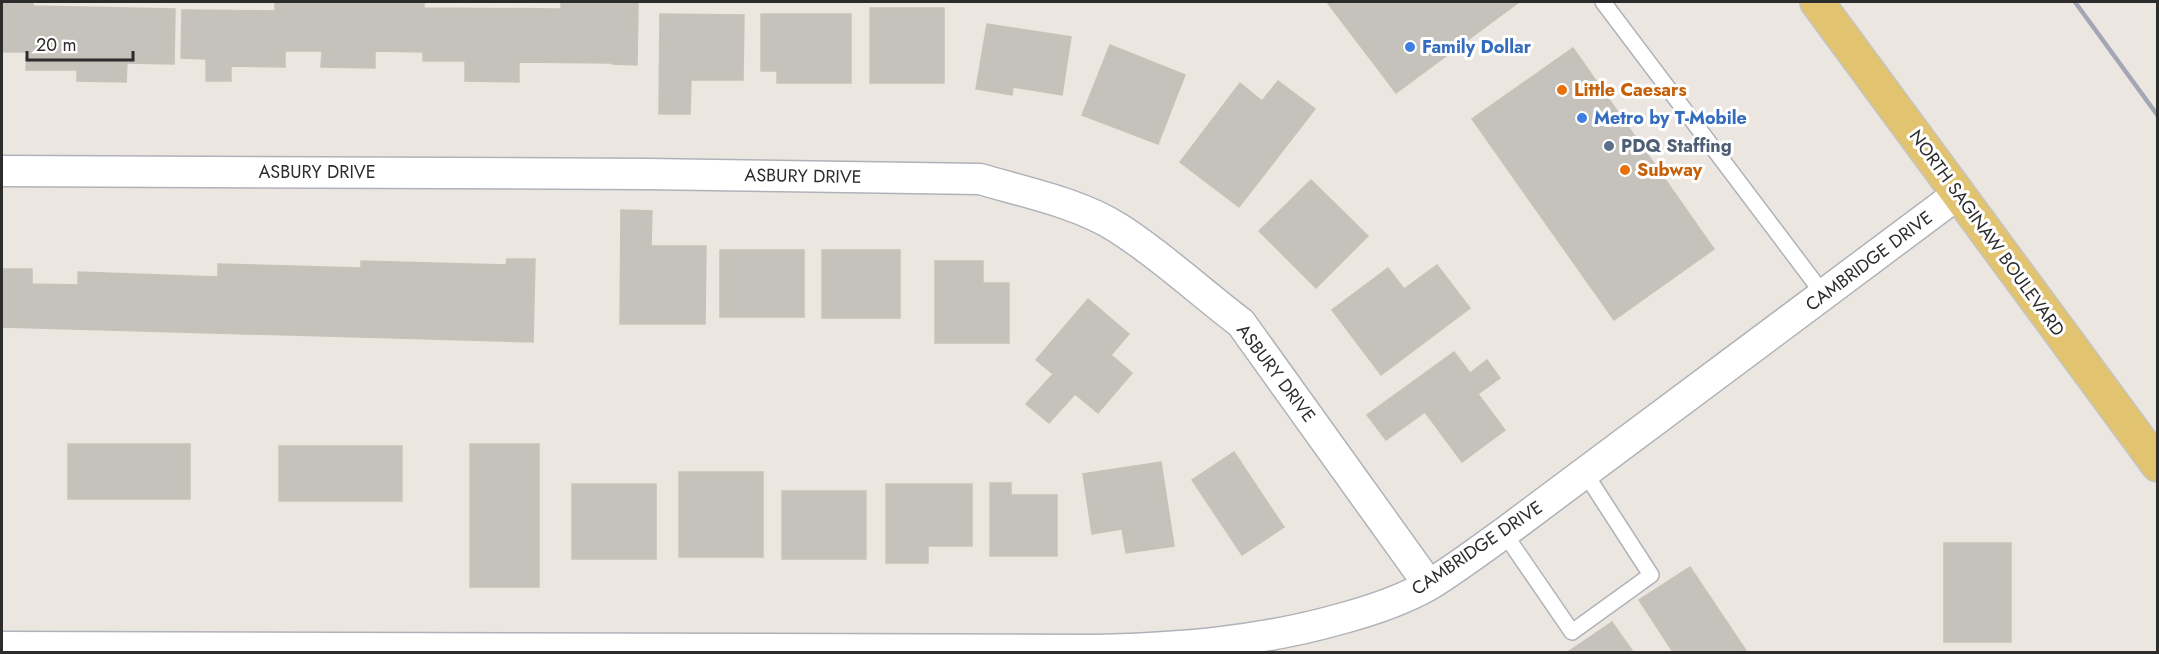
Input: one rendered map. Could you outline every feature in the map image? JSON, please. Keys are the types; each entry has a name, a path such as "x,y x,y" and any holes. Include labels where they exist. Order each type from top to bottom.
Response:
{"main road":[{"name":"NORTH SAGINAW BOULEVARD","path":"1817,2 2157,465"}],"street":[{"name":"ASBURY DRIVE","path":"2,171 646,174 980,179 1026,192 1076,208 1116,227 1176,269 1206,297 1241,323 1429,585"},
{"name":"CAMBRIDGE DRIVE","path":"2,647 1162,648 1262,638 1311,627 1391,603 1429,585 1585,473 1958,194"}],"lane":[{"path":"1603,2 1824,296"},
{"path":"1504,532 1572,632 1650,575 1585,473"}],"building":[{"path":"2,2 33,2 33,6 175,9 174,64 127,63 126,82 77,81 77,70 26,70 27,52 2,52"},
{"path":"275,2 424,2 424,8 561,9 561,2 638,2 637,65 519,62 519,82 465,81 465,61 423,61 423,52 375,51 375,68 321,67 322,51 285,51 285,67 231,66 231,81 206,81 206,59 181,58 182,10 275,11"},
{"name":"Family Dollar","path":"1327,2 1519,2 1396,93"},
{"path":"870,8 944,8 944,83 870,83"},
{"path":"660,14 744,15 743,80 691,80 690,114 659,114"},
{"path":"761,14 851,14 851,83 777,83 777,71 761,71"},
{"path":"987,24 1071,37 1062,95 1013,87 1012,95 976,89"},
{"path":"1110,45 1185,75 1158,144 1082,115"},
{"path":"1573,48 1714,249 1614,320 1472,119"},
{"path":"1278,81 1315,109 1239,207 1180,162 1240,83 1262,101"},
{"path":"1311,180 1368,236 1316,288 1259,231"},
{"path":"621,210 652,211 651,246 706,246 705,324 620,324"},
{"path":"720,250 804,250 804,317 720,317"},
{"path":"822,250 900,250 900,318 822,318"},
{"path":"507,259 535,259 533,342 2,327 2,269 32,269 32,284 78,285 78,272 218,277 218,264 361,268 361,261 506,265"},
{"path":"935,261 983,261 983,283 1009,283 1009,343 935,343"},
{"path":"1437,265 1470,308 1381,375 1332,310 1388,268 1404,289"},
{"path":"1088,299 1129,334 1111,355 1132,373 1098,413 1075,394 1049,423 1026,404 1053,374 1036,360"},
{"path":"1454,352 1470,373 1487,360 1500,378 1478,394 1505,430 1462,462 1425,412 1386,440 1367,415"},
{"path":"68,444 190,444 190,499 68,499"},
{"path":"470,444 539,444 539,587 470,587"},
{"path":"279,446 402,446 402,501 279,501"},
{"path":"1234,452 1284,527 1242,555 1192,480"},
{"path":"1161,462 1174,546 1126,553 1122,529 1092,534 1083,474"},
{"path":"679,472 763,472 763,557 679,557"},
{"path":"990,483 1011,483 1011,495 1057,495 1057,556 990,556"},
{"path":"572,484 656,484 656,559 572,559"},
{"path":"886,484 972,484 972,546 928,546 928,563 886,563"},
{"path":"782,491 866,491 866,559 782,559"},
{"path":"1944,543 2011,543 2011,642 1944,642"},
{"path":"1690,567 1747,652 1673,652 1639,600"},
{"path":"1612,622 1633,652 1568,652"}],"railway":[{"path":"2075,2 2158,116"}],"place":[{"name":"Family Dollar","path":"1410,47"},
{"name":"Little Caesars","path":"1562,90"},
{"name":"Metro by T-Mobile","path":"1582,118"},
{"name":"PDQ Staffing","path":"1609,146"},
{"name":"Subway","path":"1625,170"}]}
